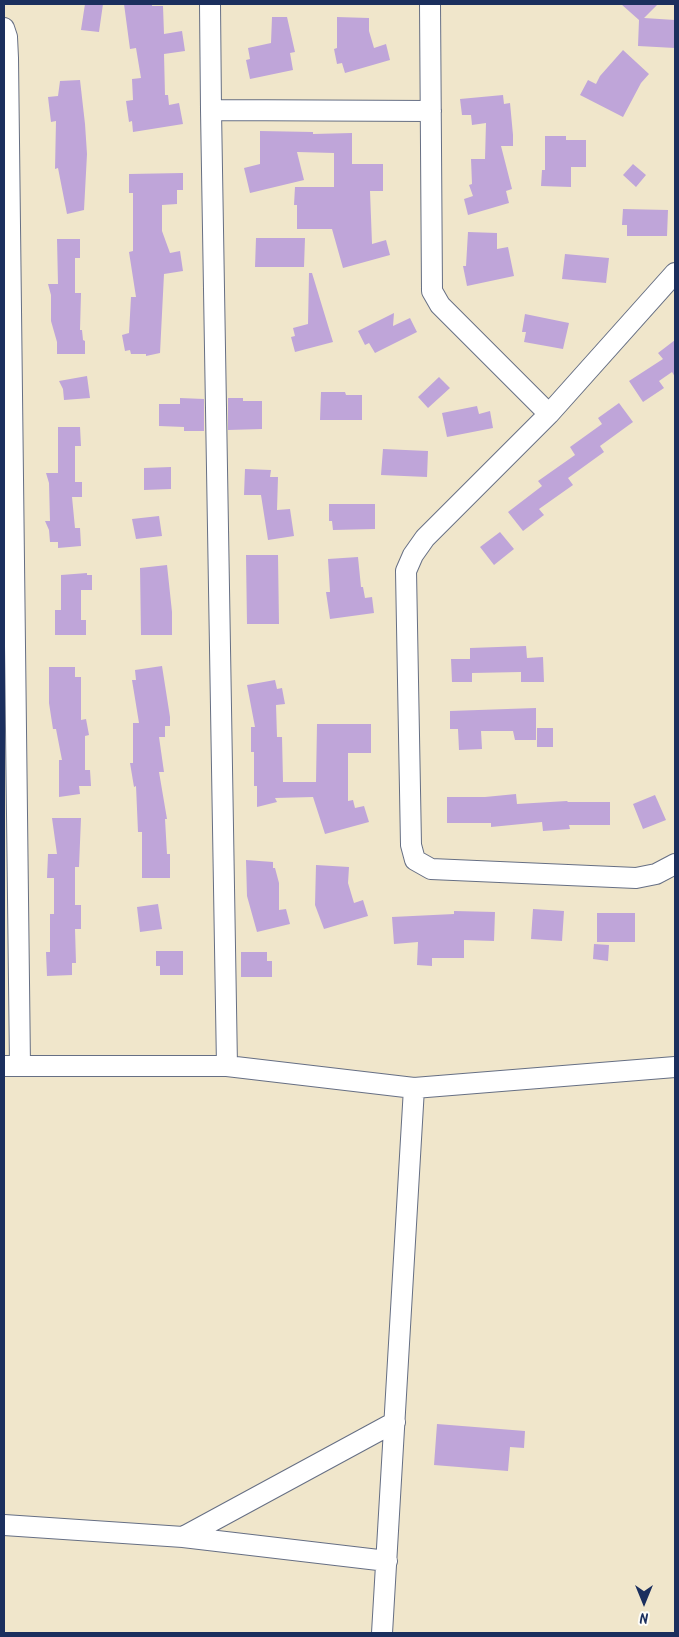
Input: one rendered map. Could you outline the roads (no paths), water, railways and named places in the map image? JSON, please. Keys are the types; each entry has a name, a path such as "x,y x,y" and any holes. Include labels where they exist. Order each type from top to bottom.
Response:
{"street":[{"path":"210,4 227,1066"},
{"path":"430,4 432,291 440,305 549,414"},
{"path":"4,28 7,37 8,58 12,1066 227,1066 414,1088 675,1066"},
{"path":"211,110 431,111"},
{"path":"675,273 549,414 425,538 413,555 406,571 411,845 416,860 431,869 636,878 656,874 675,864"},
{"path":"382,1633 414,1088"},
{"path":"183,1537 395,1422"},
{"path":"4,1525 183,1537 387,1561"}]}
